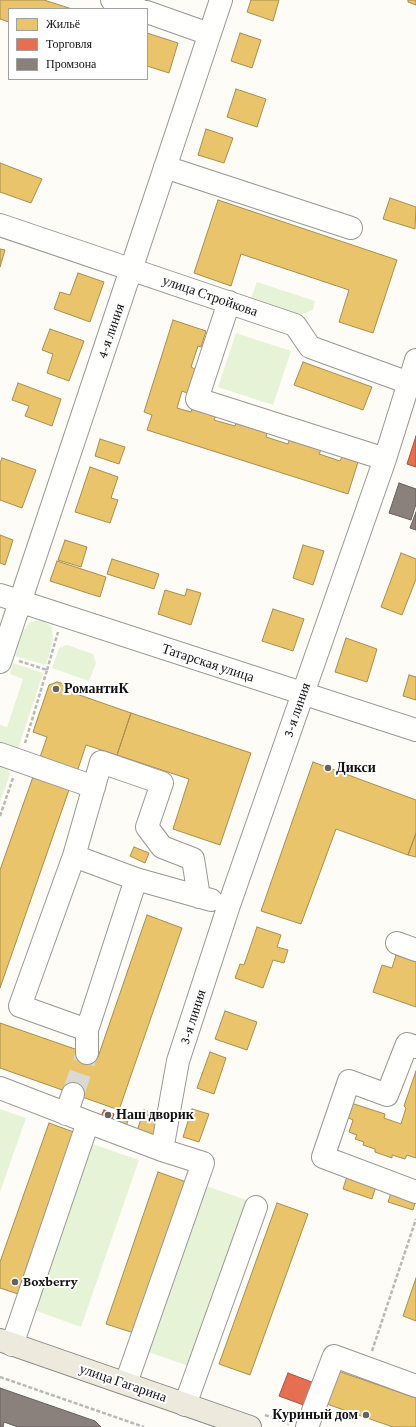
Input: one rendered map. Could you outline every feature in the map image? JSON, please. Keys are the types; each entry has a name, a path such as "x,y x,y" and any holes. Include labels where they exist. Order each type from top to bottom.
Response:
{"main road":[{"name":"улица Гагарина","path":"4,1347 126,1383 247,1426"},
{"name":"улица Гагарина","path":"4,1347 204,1427"}],"street":[{"path":"112,0 135,8"},
{"name":"4-я линия","path":"1,659 10,599 132,270 222,0"},
{"path":"148,12 210,34"},
{"path":"166,167 351,228"},
{"name":"улица Стройкова","path":"0,225 295,325 310,347 409,384"},
{"path":"229,302 197,399 385,459"},
{"name":"3-я линия","path":"162,1150 178,1061 229,905 385,459 416,360"},
{"name":"Татарская улица","path":"10,599 416,730"},
{"path":"10,758 94,787"},
{"path":"87,1030 20,1006 74,856 101,762 162,783 147,827 162,847 193,859 199,897"},
{"path":"74,856 136,879 229,905"},
{"path":"87,1053 87,1030 136,879"},
{"path":"416,1047 407,1044 387,1095 349,1081 323,1157 416,1192"},
{"path":"0,1088 70,1104 88,1122 162,1150 203,1163 126,1383"},
{"path":"4,1347 88,1122"},
{"path":"185,1405 256,1207"},
{"path":"307,1427 334,1356 416,1386"}],"path":[{"path":"0,816 10,758 47,670 63,616"},
{"path":"1,659 47,670"},
{"path":"366,1368 416,1219"},
{"path":"0,1377 144,1427"}],"green space":[{"path":"257,282 315,301 313,310 297,316 250,301"},
{"path":"236,333 291,351 273,405 218,387"},
{"path":"43,620 52,628 53,640 46,665 15,656 23,631 30,622"},
{"path":"67,645 93,654 96,663 89,681 52,668 59,648"},
{"path":"13,663 43,673 17,752 0,747 0,725 7,727 23,679 10,674"},
{"path":"0,762 6,765 10,774 0,802"},
{"path":"0,1109 26,1118 0,1192"},
{"path":"92,1144 139,1160 81,1327 34,1310"},
{"path":"198,1183 249,1201 191,1367 140,1349"}],"building: Жильё":[{"path":"0,0 44,0 69,8 8,8 8,22 0,19"},
{"path":"251,0 279,0 273,21 247,12"},
{"path":"408,0 416,0 416,5 408,2"},
{"path":"148,33 178,43 169,73 148,66"},
{"path":"240,33 261,40 252,68 231,61"},
{"path":"236,89 266,99 257,127 227,117"},
{"path":"206,129 233,138 224,163 198,155"},
{"path":"0,163 42,179 31,203 0,192"},
{"path":"390,198 416,207 415,229 383,219"},
{"path":"218,200 397,260 373,333 339,322 349,290 241,254 231,286 194,273"},
{"path":"0,249 5,250 0,267"},
{"path":"78,273 104,282 90,322 54,309 60,292 70,295"},
{"path":"173,320 206,331 201,347 198,346 191,367 195,369 187,393 182,391 177,408 191,412 192,409 216,416 214,420 235,426 236,423 267,433 266,437 288,444 289,440 321,450 319,454 340,461 342,457 358,462 348,494 147,430 152,415 144,412"},
{"path":"50,329 84,341 69,381 47,373 53,354 42,350"},
{"path":"303,362 372,387 363,410 294,385"},
{"path":"18,383 61,399 52,426 25,416 29,406 12,400"},
{"path":"100,439 125,447 119,464 95,456"},
{"path":"2,458 36,470 22,508 0,500 0,463"},
{"path":"90,467 118,477 111,498 118,500 110,523 75,512"},
{"path":"0,535 13,540 5,565 0,563"},
{"path":"65,540 87,547 81,567 58,560"},
{"path":"303,545 324,551 313,585 293,578"},
{"path":"401,553 416,559 416,579 402,615 381,607"},
{"path":"112,559 159,574 154,589 107,574"},
{"path":"57,561 106,577 100,597 50,581"},
{"path":"187,589 201,593 191,625 158,614 165,590 185,596"},
{"path":"273,609 304,619 293,651 262,641"},
{"path":"346,638 377,649 367,682 335,672"},
{"path":"409,675 416,677 416,700 403,696"},
{"path":"57,682 64,684 68,691 131,713 117,755 86,745 77,772 39,760 47,737 33,732 49,685"},
{"path":"131,713 251,753 220,845 173,829 189,779 117,755"},
{"path":"313,762 416,800 416,833 408,855 336,829 301,924 261,911"},
{"path":"34,774 70,787 0,988 0,870"},
{"path":"416,833 416,857 408,855"},
{"path":"134,847 149,853 145,863 130,856"},
{"path":"147,915 182,928 119,1110 0,1068 0,1023 98,1057"},
{"path":"257,927 281,935 277,947 288,950 284,963 273,960 263,988 235,978 240,964 244,965"},
{"path":"396,955 416,962 416,1007 373,992 382,965 392,968"},
{"path":"225,1011 257,1022 247,1050 215,1039"},
{"path":"210,1052 226,1058 214,1094 197,1088"},
{"path":"416,1071 416,1158 407,1155 405,1159 392,1155 392,1158 375,1152 375,1149 363,1145 364,1142 355,1139 357,1135 349,1132 353,1120 346,1117 351,1103 385,1114 384,1118 401,1124 406,1108 404,1106"},
{"path":"192,1109 209,1114 199,1142 183,1137"},
{"path":"144,1110 161,1116 154,1137 137,1131"},
{"path":"121,1111 130,1114 126,1127 117,1124"},
{"path":"49,1123 79,1134 21,1295 0,1288 0,1262"},
{"path":"158,1172 189,1183 137,1334 106,1324"},
{"path":"348,1173 377,1183 372,1199 343,1189"},
{"path":"393,1187 416,1199 413,1210 388,1202"},
{"path":"277,1203 308,1214 250,1375 219,1364"},
{"path":"416,1278 416,1321 403,1316"},
{"path":"332,1369 416,1398 416,1427 393,1427 321,1402"}],"building: Торговля":[{"path":"416,436 416,467 407,464"},
{"name":"Наш дворик","path":"104,1110 114,1114 112,1120 101,1116"},
{"path":"288,1373 317,1384 309,1407 279,1396"}],"building: Промзона":[{"path":"399,483 416,489 416,504 411,520 389,513"},
{"path":"416,512 416,530 410,528"},
{"path":"0,1388 95,1421 101,1427 18,1427 4,1422 3,1427 0,1427"}],"tunnel":[{"path":"73,1094 87,1053"}],"place":[{"name":"РомантиК","path":"56,689"},
{"name":"Дикси","path":"328,768"},
{"name":"Наш дворик","path":"108,1115"},
{"name":"Boxberry","path":"15,1282"},
{"name":"Куриный дом","path":"366,1415"}]}
